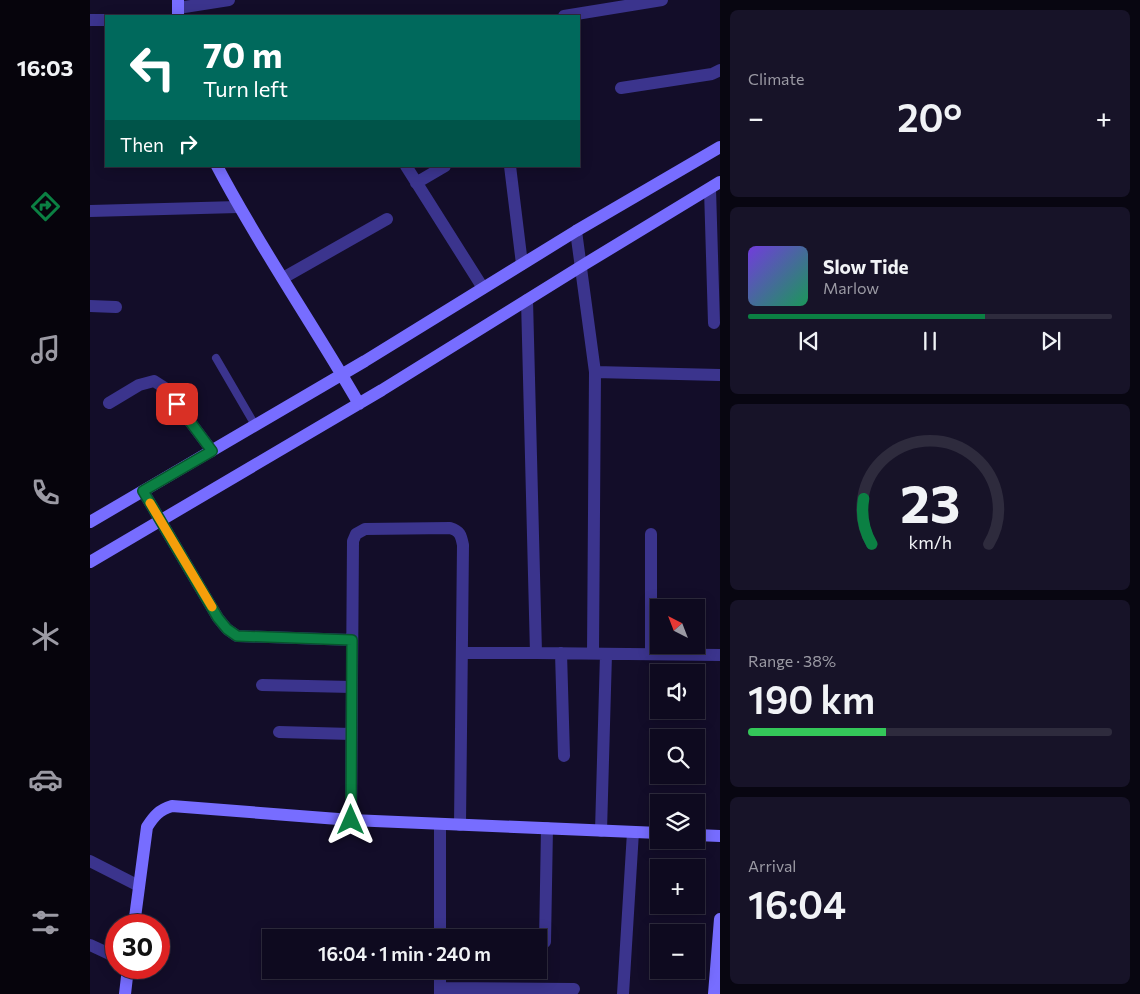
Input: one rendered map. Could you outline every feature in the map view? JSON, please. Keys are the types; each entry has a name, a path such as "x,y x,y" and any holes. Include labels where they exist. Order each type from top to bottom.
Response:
{"street":[{"path":"178,8 229,0"},
{"path":"570,15 662,0"},
{"path":"90,20 105,20"},
{"path":"621,88 712,74 720,70"},
{"path":"90,522 342,374 576,231 720,148"},
{"path":"217,167 238,207 359,404"},
{"path":"407,167 483,288"},
{"path":"416,182 443,167"},
{"path":"510,167 522,264"},
{"path":"90,562 359,404 715,186"},
{"path":"714,323 715,186"},
{"path":"90,211 238,207"},
{"path":"282,278 388,219"},
{"path":"576,231 595,372 593,654"},
{"path":"527,300 536,653"},
{"path":"90,306 116,307"},
{"path":"595,372 720,376"},
{"path":"109,404 139,385 154,381 165,388 212,451"},
{"path":"143,491 218,618 227,629 237,636 352,640"},
{"path":"351,820 353,541 356,534 365,529 450,528 457,530 463,545 460,825"},
{"path":"651,534 651,599"},
{"path":"462,653 650,654"},
{"path":"561,653 564,756"},
{"path":"601,831 606,654"},
{"path":"651,654 720,655"},
{"path":"262,685 352,687"},
{"path":"279,732 351,734"},
{"path":"135,914 147,828 153,817 162,809 172,806 351,820 650,833"},
{"path":"440,824 440,929"},
{"path":"545,929 547,828"},
{"path":"623,994 634,832"},
{"path":"705,835 720,836"},
{"path":"90,861 139,886"},
{"path":"714,994 720,919"},
{"path":"90,944 105,952"},
{"path":"125,994 127,979"},
{"path":"440,991 574,989"}],"lane":[{"path":"216,358 255,425"}],"slow traffic":[{"path":"150,503 212,607"}],"route":[{"path":"177,404 212,451 143,491 218,618 227,629 237,636 352,640 351,820"}]}
